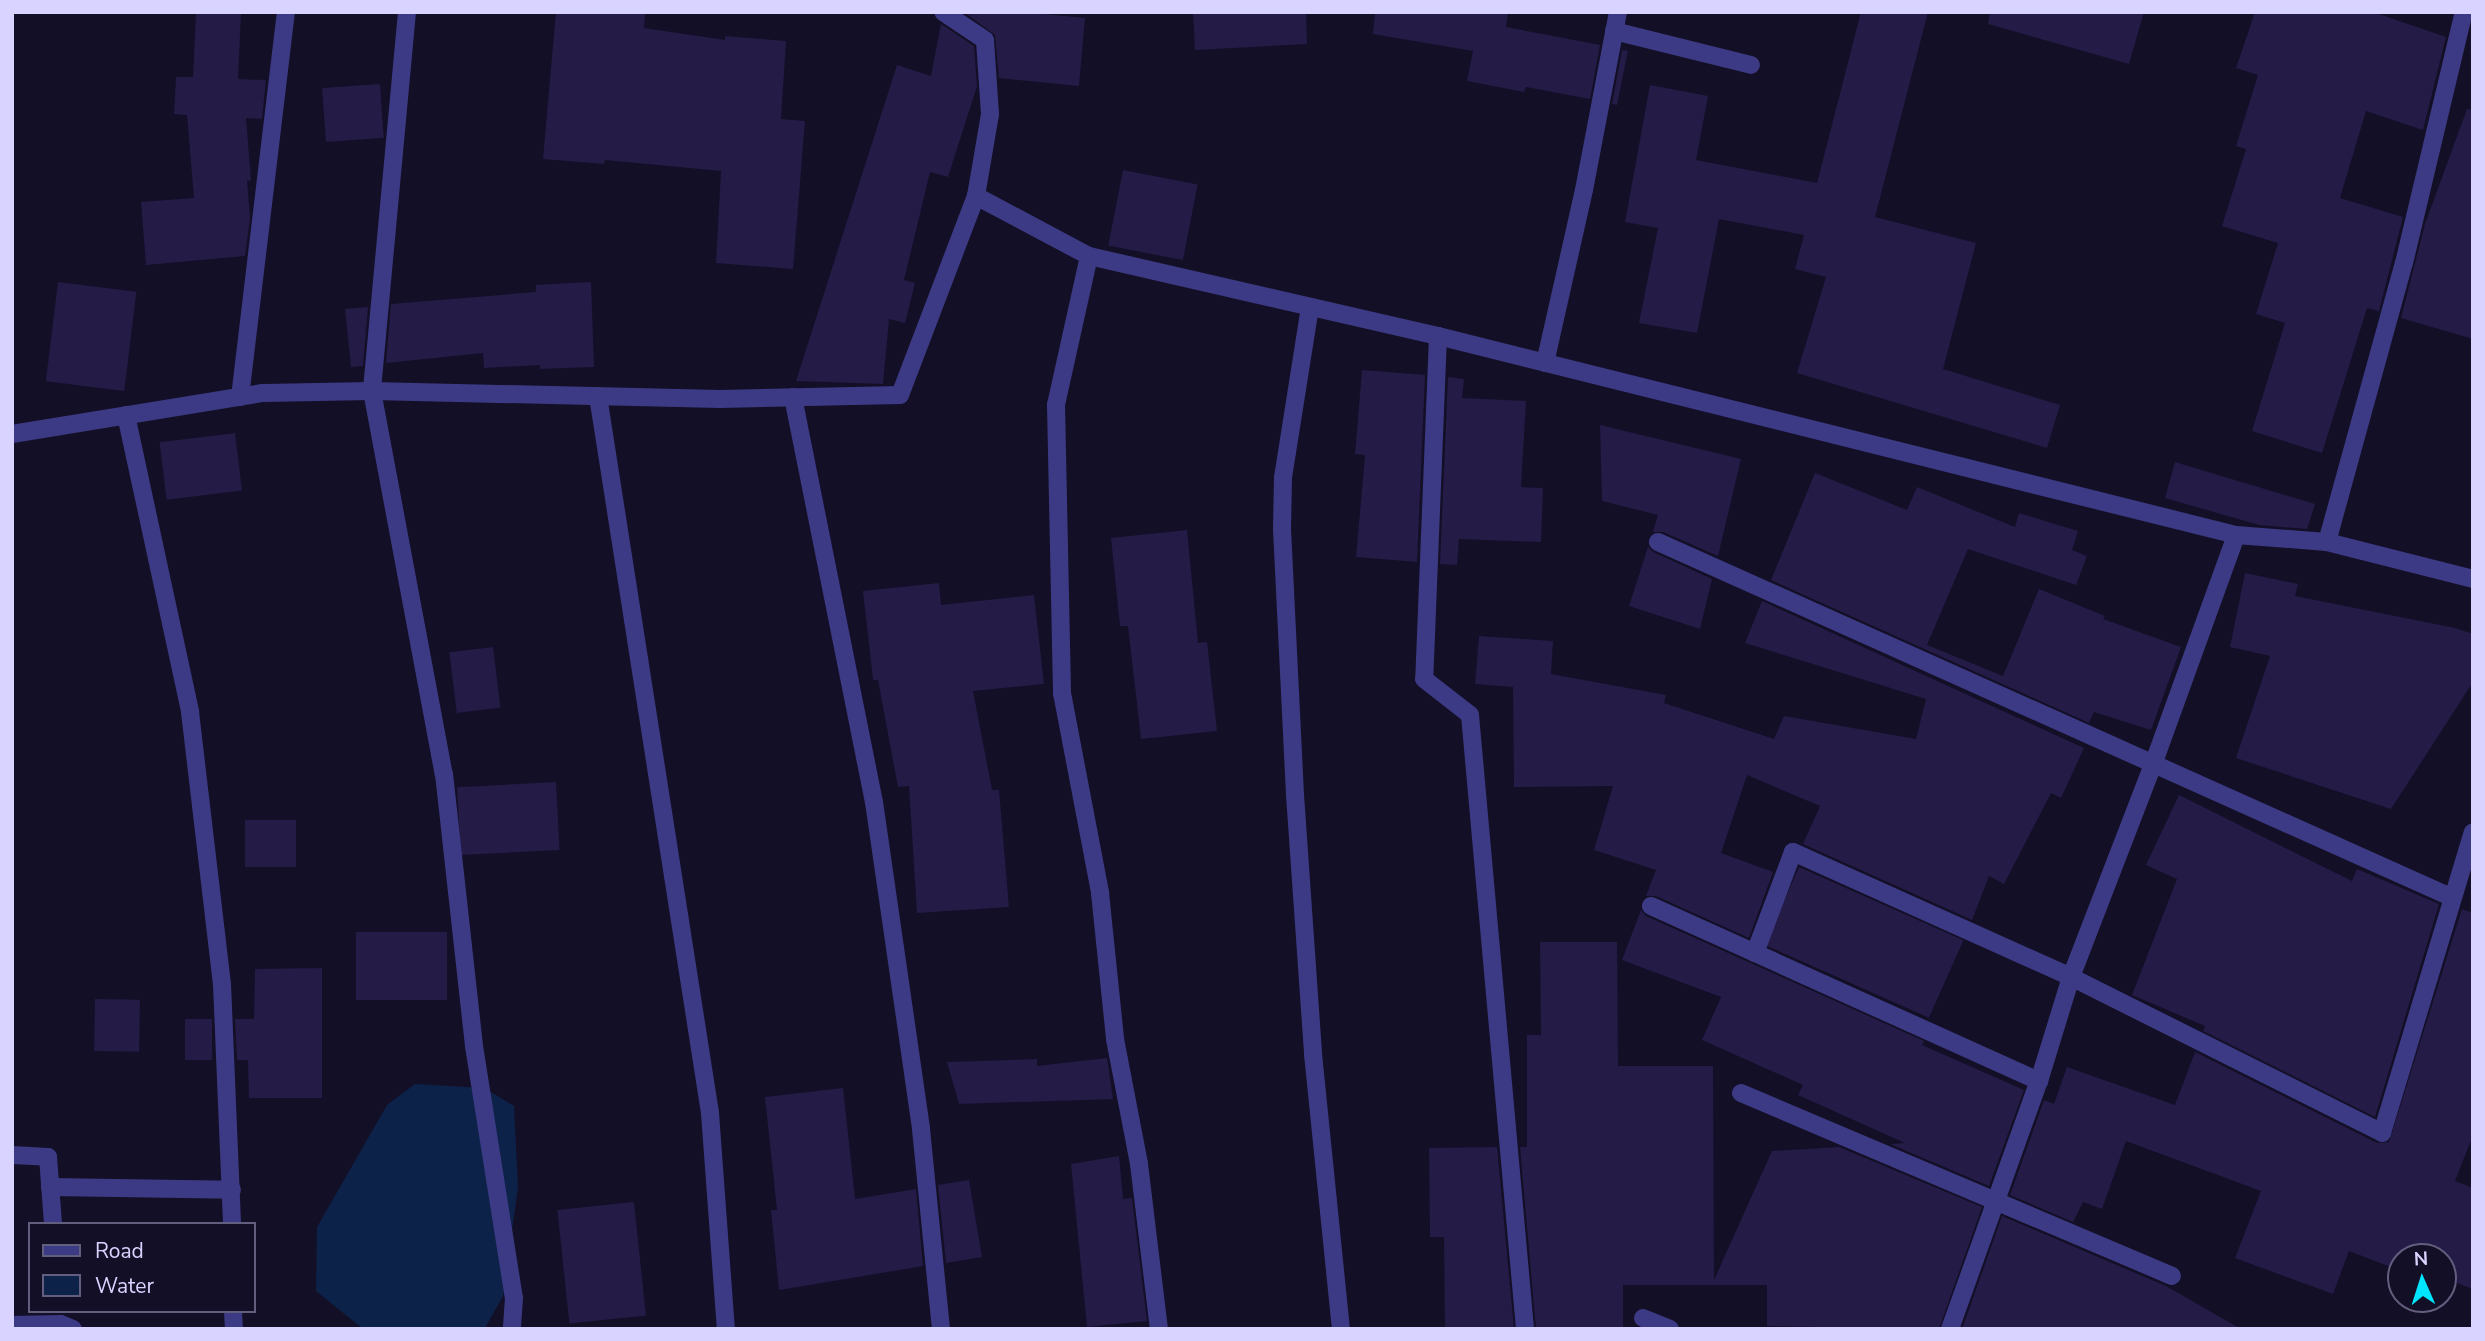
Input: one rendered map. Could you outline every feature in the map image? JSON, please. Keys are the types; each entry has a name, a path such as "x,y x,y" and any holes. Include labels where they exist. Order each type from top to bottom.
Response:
{"street":[{"path":"240,397 286,12"},
{"path":"407,12 372,391 444,774 474,1046 514,1298 512,1329"},
{"path":"12,433 263,393 372,391 720,400 901,395 976,195 990,114 985,40 943,12"},
{"path":"1545,363 1584,190 1618,12"},
{"path":"2327,542 2404,263 2465,12"},
{"path":"1615,31 1751,65"},
{"path":"976,195 1089,256 1438,335 2236,535 2327,542 2473,579"},
{"path":"1089,256 1056,405 1062,694 1100,893 1115,1039 1139,1164 1159,1329"},
{"path":"1310,307 1283,477 1282,529 1295,794 1313,1054 1340,1329"},
{"path":"1438,335 1424,679 1470,715 1525,1329"},
{"path":"597,396 710,1113 726,1329"},
{"path":"793,397 874,802 921,1129 941,1329"},
{"path":"126,415 190,712 222,984 232,1222"},
{"path":"1950,1329 2039,1081 2071,977 2154,762 2236,535"},
{"path":"1658,542 2451,897"},
{"path":"1755,953 1793,852 2071,977 2382,1133 2451,897 2473,832"},
{"path":"1651,906 2039,1081"},
{"path":"1741,1093 2172,1276"},
{"path":"12,1155 48,1157 53,1222"},
{"path":"50,1186 232,1190"},
{"path":"1643,1318 1670,1329"},
{"path":"12,1325 65,1321"}],"water":[{"path":"415,1084 484,1088 514,1106 518,1187 503,1296 485,1328 363,1329 316,1291 317,1227 387,1105"}],"building":[{"path":"196,12 241,12 238,79 266,80 262,119 246,118 251,180 247,181 250,218 245,256 146,265 141,202 194,198 187,115 174,114 176,77 193,77"},
{"path":"556,12 645,12 644,28 725,40 725,36 786,41 781,119 805,121 793,269 716,263 721,171 605,160 604,164 543,159"},
{"path":"964,12 1023,12 1085,18 1079,86 999,78 995,35"},
{"path":"1193,12 1306,12 1307,44 1195,50"},
{"path":"1375,12 1508,12 1506,27 1600,45 1590,99 1526,87 1524,92 1467,81 1473,51 1373,34"},
{"path":"1861,12 1928,12 1875,217 1976,243 1943,369 2060,405 2047,448 1797,373 1826,277 1795,269 1804,235 1719,219 1697,333 1639,323 1658,228 1625,222 1650,85 1708,96 1696,160 1817,183"},
{"path":"1990,12 2144,12 2129,64 1988,24"},
{"path":"2255,12 2373,12 2446,37 2423,130 2366,111 2340,198 2403,217 2379,311 2367,308 2322,453 2252,431 2285,323 2256,314 2278,243 2222,226 2246,149 2236,146 2258,75 2236,68"},
{"path":"941,24 974,46 977,86 948,177 930,172 904,280 915,283 905,323 889,319 883,384 796,381 897,65 931,76"},
{"path":"1622,50 1628,51 1617,105 1612,104"},
{"path":"380,84 384,138 326,142 322,88"},
{"path":"2467,109 2473,110 2473,339 2401,318 2425,224"},
{"path":"1123,170 1198,185 1183,260 1108,246"},
{"path":"58,282 136,292 124,391 46,381"},
{"path":"591,282 594,367 540,369 540,365 484,368 483,353 386,363 391,304 536,292 536,285"},
{"path":"368,307 363,366 351,367 345,309"},
{"path":"1362,370 1425,375 1417,562 1356,557 1365,455 1355,454"},
{"path":"1448,377 1464,379 1462,398 1526,401 1521,487 1543,488 1541,542 1459,539 1457,565 1440,564"},
{"path":"1600,425 1741,459 1718,556 1663,532 1653,532 1658,515 1602,501"},
{"path":"235,433 242,491 167,500 160,442"},
{"path":"2175,462 2315,504 2307,529 2259,525 2165,498"},
{"path":"1815,473 1907,510 1917,487 2015,527 2019,513 2078,531 2072,550 2087,556 2076,585 1968,549 1927,645 2003,676 2039,589 2105,616 2103,619 2181,647 2151,730 2094,712 2089,723 1771,580"},
{"path":"1187,530 1198,643 1207,642 1217,731 1141,739 1128,626 1120,626 1111,538"},
{"path":"1648,547 1653,552 1712,579 1700,629 1629,606"},
{"path":"2245,573 2298,584 2295,596 2455,628 2473,634 2473,682 2391,809 2236,758 2270,656 2230,647"},
{"path":"939,583 941,605 1034,595 1044,684 973,691 992,790 999,790 1009,907 917,913 909,786 898,787 878,680 873,680 863,591"},
{"path":"1762,601 2084,748 2061,798 2051,793 2004,884 1989,876 1972,920 1803,844 1820,806 1747,775 1721,853 1773,872 1749,938 1656,896 1646,896 1656,870 1594,850 1613,786 1514,787 1513,687 1475,684 1479,636 1553,641 1551,674 1666,695 1664,703 1774,739 1784,716 1916,739 1926,699 1745,643"},
{"path":"493,647 500,708 457,713 449,652"},
{"path":"556,782 560,850 461,855 457,787"},
{"path":"2179,795 2352,881 2357,869 2439,904 2375,1117 2203,1031 2205,1026 2132,995 2177,879 2146,865"},
{"path":"245,820 296,820 296,867 245,867"},
{"path":"1799,867 1963,940 1929,1018 1764,945"},
{"path":"2462,909 2473,913 2473,1135 2455,1181 2473,1188 2473,1289 2457,1283 2457,1243 2387,1243 2387,1266 2349,1251 2333,1294 2235,1258 2261,1191 2126,1141 2102,1209 2083,1202 2073,1222 2010,1195 2044,1100 2054,1104 2067,1067 2175,1105 2195,1052 2377,1143 2389,1142"},
{"path":"1641,910 1646,916 1924,1041 1922,1045 2024,1090 1989,1186 1890,1144 1905,1143 1798,1095 1803,1085 1702,1040 1721,997 1622,960"},
{"path":"356,932 447,932 447,1000 356,1000"},
{"path":"1540,942 1617,942 1618,1066 1713,1066 1714,1280 1772,1151 1839,1147 1982,1207 1939,1329 1767,1326 1767,1285 1623,1285 1623,1329 1536,1329 1520,1147 1527,1147 1527,1035 1541,1035"},
{"path":"322,968 322,1098 249,1098 248,1060 237,1060 235,1019 254,1019 255,969"},
{"path":"95,999 140,1000 139,1052 94,1051"},
{"path":"185,1019 212,1019 212,1060 185,1060"},
{"path":"1107,1058 1113,1099 959,1104 947,1062 1037,1059 1037,1066"},
{"path":"843,1088 855,1199 916,1189 923,1266 779,1290 771,1210 777,1210 765,1097"},
{"path":"1497,1147 1514,1329 1445,1329 1444,1237 1430,1237 1429,1148"},
{"path":"1119,1156 1123,1199 1132,1198 1147,1321 1087,1327 1071,1164"},
{"path":"969,1180 982,1257 946,1263 938,1185"},
{"path":"634,1202 646,1315 569,1323 557,1210"},
{"path":"2002,1216 2166,1286 2241,1329 1962,1329"}]}
